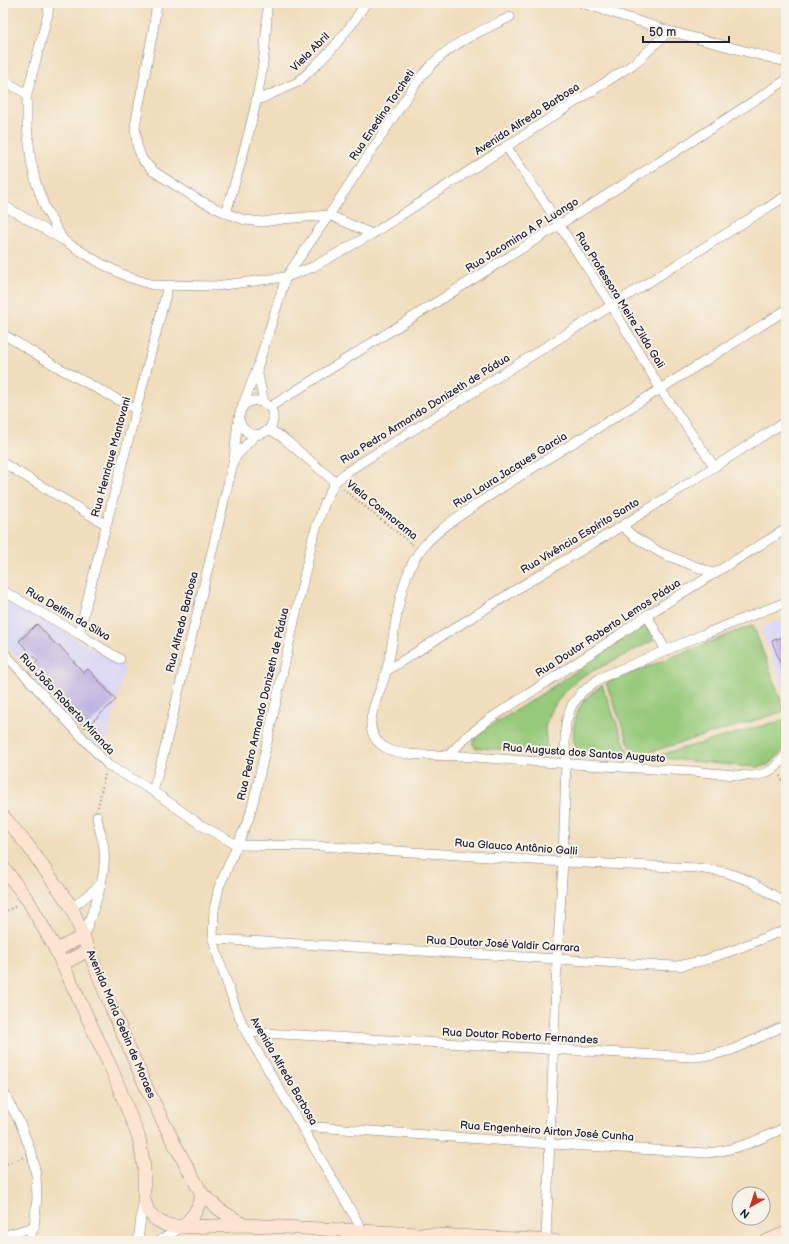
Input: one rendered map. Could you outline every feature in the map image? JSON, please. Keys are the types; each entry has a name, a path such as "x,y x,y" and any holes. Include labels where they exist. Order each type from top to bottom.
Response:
{"main road":[{"name":"Avenida Maria Gebin de Moraes","path":"3,816 29,847 72,908 112,1009 147,1089 202,1194 220,1210 244,1225"},
{"path":"3,866 29,902 56,950 112,1070 139,1138 144,1167 144,1200 148,1211 155,1219 166,1225 182,1227 244,1225 555,1241"},
{"path":"56,950 84,936"},
{"path":"62,964 89,950"},
{"path":"182,1227 192,1218 202,1194"},
{"path":"767,1241 786,1233"}],"street":[{"path":"49,3 48,14 27,94 27,126 31,161 45,208 62,240"},
{"path":"157,3 135,126 137,145 142,159 153,171 197,198 226,213 245,220 263,222 329,215 372,234"},
{"path":"226,213 256,101 264,54 267,3"},
{"name":"Viela Abril","path":"256,101 298,82 332,49 352,24 366,3"},
{"path":"582,3 669,31 786,62"},
{"name":"Rua Enedina Torcheti","path":"286,277 329,215 414,86 428,68 465,40 510,17"},
{"name":"Avenida Alfredo Barbosa","path":"3,205 100,263 128,277 153,285 215,286 286,277 313,266 372,234 632,65 669,31"},
{"path":"3,80 27,94"},
{"name":"Rua Jacomina A P Luongo","path":"266,405 559,226 786,80"},
{"name":"Rua Professora Meire Zilda Gali","path":"506,146 612,306 661,390 714,466"},
{"name":"Rua Pedro Armando Donizeth de Pádua","path":"237,844 249,818 257,787 313,537 325,502 335,482 355,467 786,196"},
{"path":"257,369 266,405 272,412 273,418 269,428 265,432 255,435 244,430 240,425 239,419 257,369 286,277"},
{"name":"Rua Henrique Mantovani","path":"79,634 105,524 137,410 168,286"},
{"name":"Rua Laura Jacques Garcia","path":"376,741 370,726 371,718 386,671 404,586 411,566 420,551 432,538 455,518 487,497 661,390 786,310"},
{"path":"3,334 59,368 137,410"},
{"path":"242,408 249,402 254,401 266,405"},
{"name":"Rua Alfredo Barbosa","path":"153,791 234,459 239,419"},
{"name":"Rua Vivência Espírito Santo","path":"386,671 525,584 622,526 786,421"},
{"path":"269,428 282,437 335,482"},
{"name":"Rua Alfredo Barbosa","path":"234,459 255,435"},
{"path":"3,463 105,524"},
{"path":"622,526 633,536 661,553 715,574"},
{"name":"Rua Doutor Roberto Lemos Pádua","path":"449,755 465,738 488,720 647,615 786,529"},
{"name":"Rua Delfim da Silva","path":"3,591 120,659"},
{"path":"546,1240 551,1144 557,959 563,862 566,722 572,705 582,692 600,678 702,635 786,602"},
{"path":"647,615 666,651"},
{"name":"Rua João Roberto Miranda","path":"3,652 108,765 153,791 201,825 237,844"},
{"name":"Rua Augusta dos Santos Augusto","path":"376,741 383,747 401,753 752,776 766,773 776,767 786,755"},
{"path":"84,936 102,884 104,848 97,816"},
{"name":"Avenida Alfredo Barbosa","path":"237,844 219,887 214,910 213,939 219,960 236,1009 246,1032 363,1231"},
{"name":"Rua Glauco Antônio Galli","path":"237,844 320,846 563,862 697,868 725,872 750,881 786,903"},
{"path":"72,908 102,884"},
{"name":"Rua Doutor José Valdir Carrara","path":"213,939 678,966 705,960 774,934 786,931"},
{"name":"Rua Doutor Roberto Fernandes","path":"246,1032 693,1057 713,1055 732,1050 786,1025"},
{"path":"3,1091 20,1123 32,1154 36,1175 37,1198 34,1227 29,1241"},
{"name":"Rua Engenheiro Airton José Cunha","path":"302,1126 551,1144 707,1153 722,1152 739,1148 786,1127"},
{"path":"138,1241 144,1200"},
{"path":"3,1236 34,1227"},
{"path":"158,1241 182,1227"}],"path":[{"name":"Viela Cosmorama","path":"335,482 420,551"},
{"path":"97,816 99,799 108,765"},
{"path":"3,1165 32,1154"}],"shaded area":[{"path":"3,596 125,668 103,752 3,642"},
{"path":"786,618 786,694 760,628"}],"green space":[{"path":"646,625 654,640 579,678 563,693 550,712 545,727 547,752 476,748 473,744 477,736 485,729"},
{"path":"753,625 785,711 634,757 606,683"},
{"path":"602,685 630,758 593,759 581,754 575,745 573,734 578,711 587,698"},
{"path":"786,719 786,747 773,761 760,767 653,757"}],"building":[{"path":"37,624 57,646 59,645 84,673 88,669 116,700 85,728 30,668 38,661 19,641"},
{"path":"786,635 786,676 785,676 772,641"}]}
